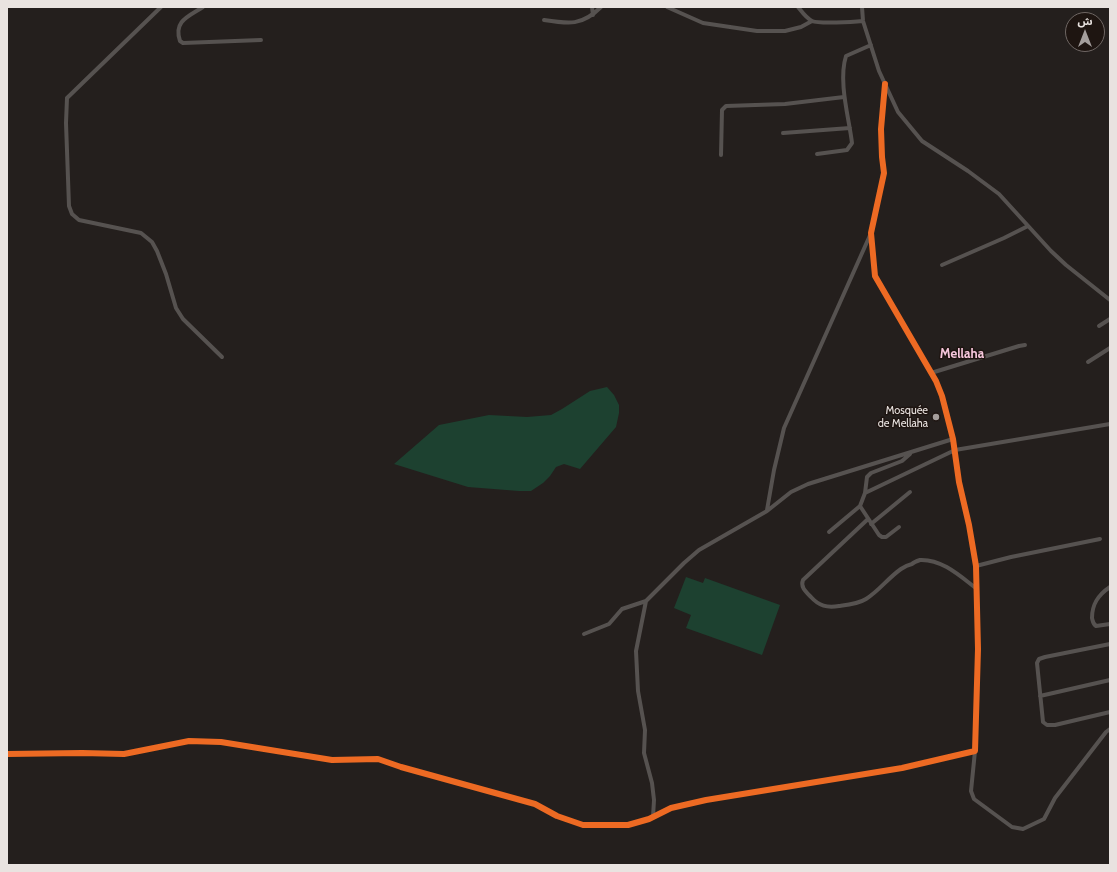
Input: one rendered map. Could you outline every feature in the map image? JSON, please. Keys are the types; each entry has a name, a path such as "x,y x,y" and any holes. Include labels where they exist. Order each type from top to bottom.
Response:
{"street":[{"path":"161,7 67,98 66,123 69,206 72,214 79,220 141,233 152,242 166,274 176,308 183,319 222,357"},
{"path":"203,7 181,21 178,26 180,42 262,40"},
{"path":"592,7 593,15"},
{"path":"544,20 566,23 581,21 593,15 601,7"},
{"path":"667,7 703,23 757,31 785,31 801,27 812,21"},
{"path":"798,7 805,16 812,21 863,21"},
{"path":"862,7 863,21 879,71 898,112 922,142 968,171 999,194 1066,265 1110,300"},
{"path":"817,154 847,150 852,143 844,97 843,63 846,56 871,45"},
{"path":"767,510 774,470 784,428 871,233 884,173 881,129 885,84"},
{"path":"721,155 722,110 726,106 785,104 844,97"},
{"path":"783,133 850,128"},
{"path":"942,265 1028,226"},
{"path":"871,233 875,276 936,381 942,396 953,439 959,482 969,525 976,566 977,589 978,649 975,751 971,791 974,799 1012,827 1023,829 1044,818 1055,798 1106,732 1110,730"},
{"path":"1099,326 1110,319"},
{"path":"931,373 1025,345"},
{"path":"1088,362 1110,348"},
{"path":"865,493 955,450 1110,424"},
{"path":"584,634 609,624 622,609 646,601 699,550 767,510 791,492 808,484 912,453 953,439"},
{"path":"829,532 860,506 865,493 867,477 871,473 902,461 912,453"},
{"path":"872,524 910,492"},
{"path":"860,506 882,537 886,537 899,527"},
{"path":"868,519 802,580 802,588 816,603 822,606 833,607 865,600 901,569 918,560 942,564 977,589"},
{"path":"976,566 1011,557 1100,540"},
{"path":"1110,587 1097,599 1092,611 1092,621 1096,626 1110,624"},
{"path":"646,601 636,651 638,691 645,730 644,752 652,783 654,800 653,817"},
{"path":"1110,644 1038,659 1037,663 1043,722 1047,725 1055,725 1110,712"},
{"path":"1040,696 1110,680"},
{"path":"7,754 124,754 189,740 221,742 332,760 378,759 401,767 535,804 557,816 583,825 628,825 653,817 671,808 706,800 902,768 975,751"}],"green space":[{"path":"607,387 614,395 619,405 616,427 580,469 564,464 556,467 543,483 531,491 468,487 394,464 439,425 489,415 527,417 551,415 590,391"},
{"path":"686,577 703,583 705,578 780,605 762,655 686,628 691,615 674,608"}],"cycle path":[{"path":"7,754 124,754 189,741 221,742 332,760 378,759 401,767 535,804 557,816 583,825 628,825 649,819 671,808 706,800 902,768 975,751 978,649 976,566 969,525 959,482 953,439 942,396 936,381 875,276 871,233 884,173 881,129 885,84"}],"place":[{"name":"Mosquée de Mellaha","path":"936,417"}],"district":[{"name":"Mellaha","path":"962,354"}]}
